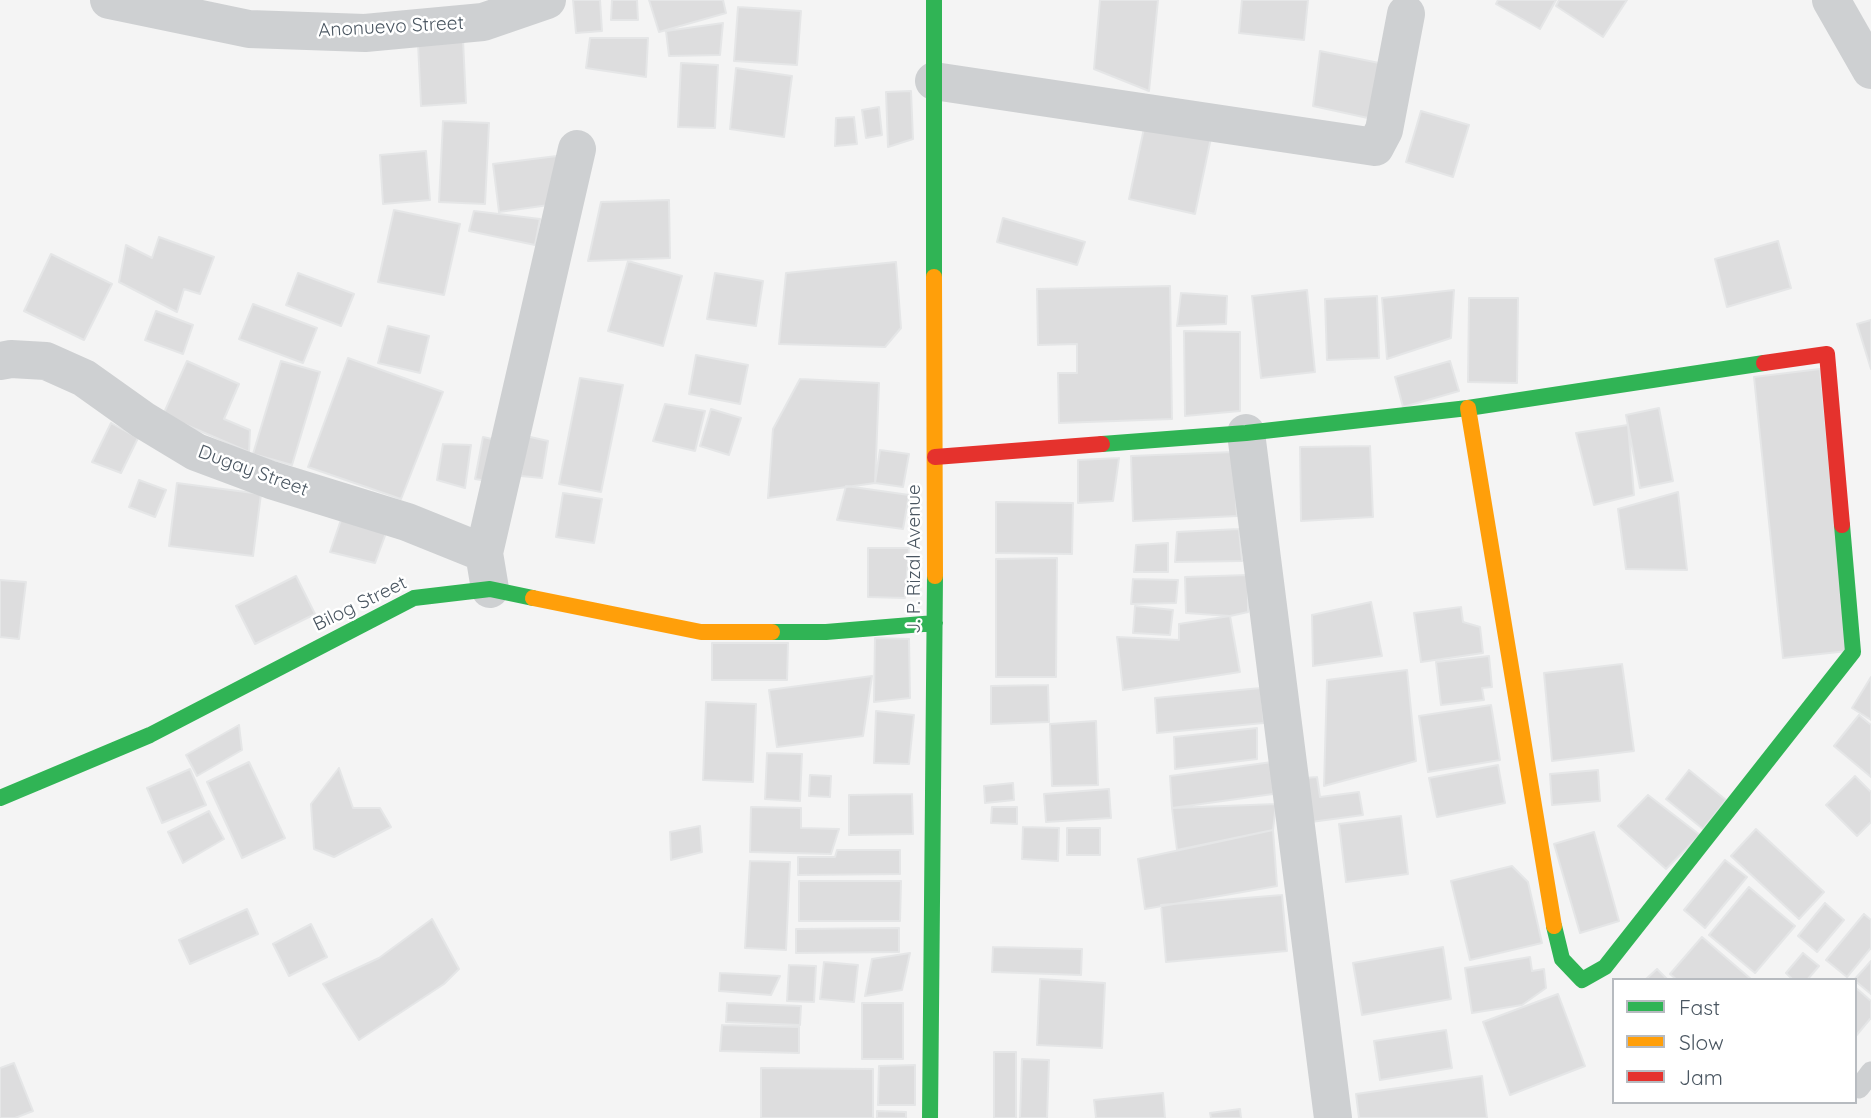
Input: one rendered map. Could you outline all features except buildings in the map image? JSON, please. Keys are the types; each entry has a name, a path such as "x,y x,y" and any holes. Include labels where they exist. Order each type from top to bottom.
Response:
{"street":[{"name":"Anonuevo Street","path":"109,0 249,29 365,33 483,22 547,0"},
{"name":"J. P. Rizal Avenue","path":"930,1118 936,623 934,0"},
{"path":"1831,0 1871,70"},
{"path":"934,82 1374,147 1384,130 1406,14"},
{"path":"487,571 577,149"},
{"path":"935,457 1246,433 1468,408 1827,354 1853,652 1605,967 1582,980 1562,959 1553,925 1468,408"},
{"name":"Dugay Street","path":"0,362 11,359 46,361 84,378 143,420 196,452 271,480 407,522 487,571"},
{"path":"1246,433 1332,1118"},
{"name":"Bilog Street","path":"0,798 150,735 414,598 487,571 701,632 827,632 936,623"}],"lane":[{"path":"1857,1086 1859,1088 1871,1072"}],"traffic: fast":[{"path":"934,0 934,277"},
{"path":"1102,444 1246,433 1468,408 1764,363"},
{"path":"1554,926 1562,959 1582,980 1605,967 1853,652 1842,525"},
{"path":"930,1118 935,576"},
{"path":"0,798 150,735 414,598 490,589 533,598"},
{"path":"772,632 826,632 935,623"}],"traffic: slow":[{"path":"934,277 935,576"},
{"path":"1468,408 1554,926"},
{"path":"533,598 701,632 772,632"}],"traffic: jam":[{"path":"1764,363 1827,354 1842,525"},
{"path":"935,457 1102,444"}]}
